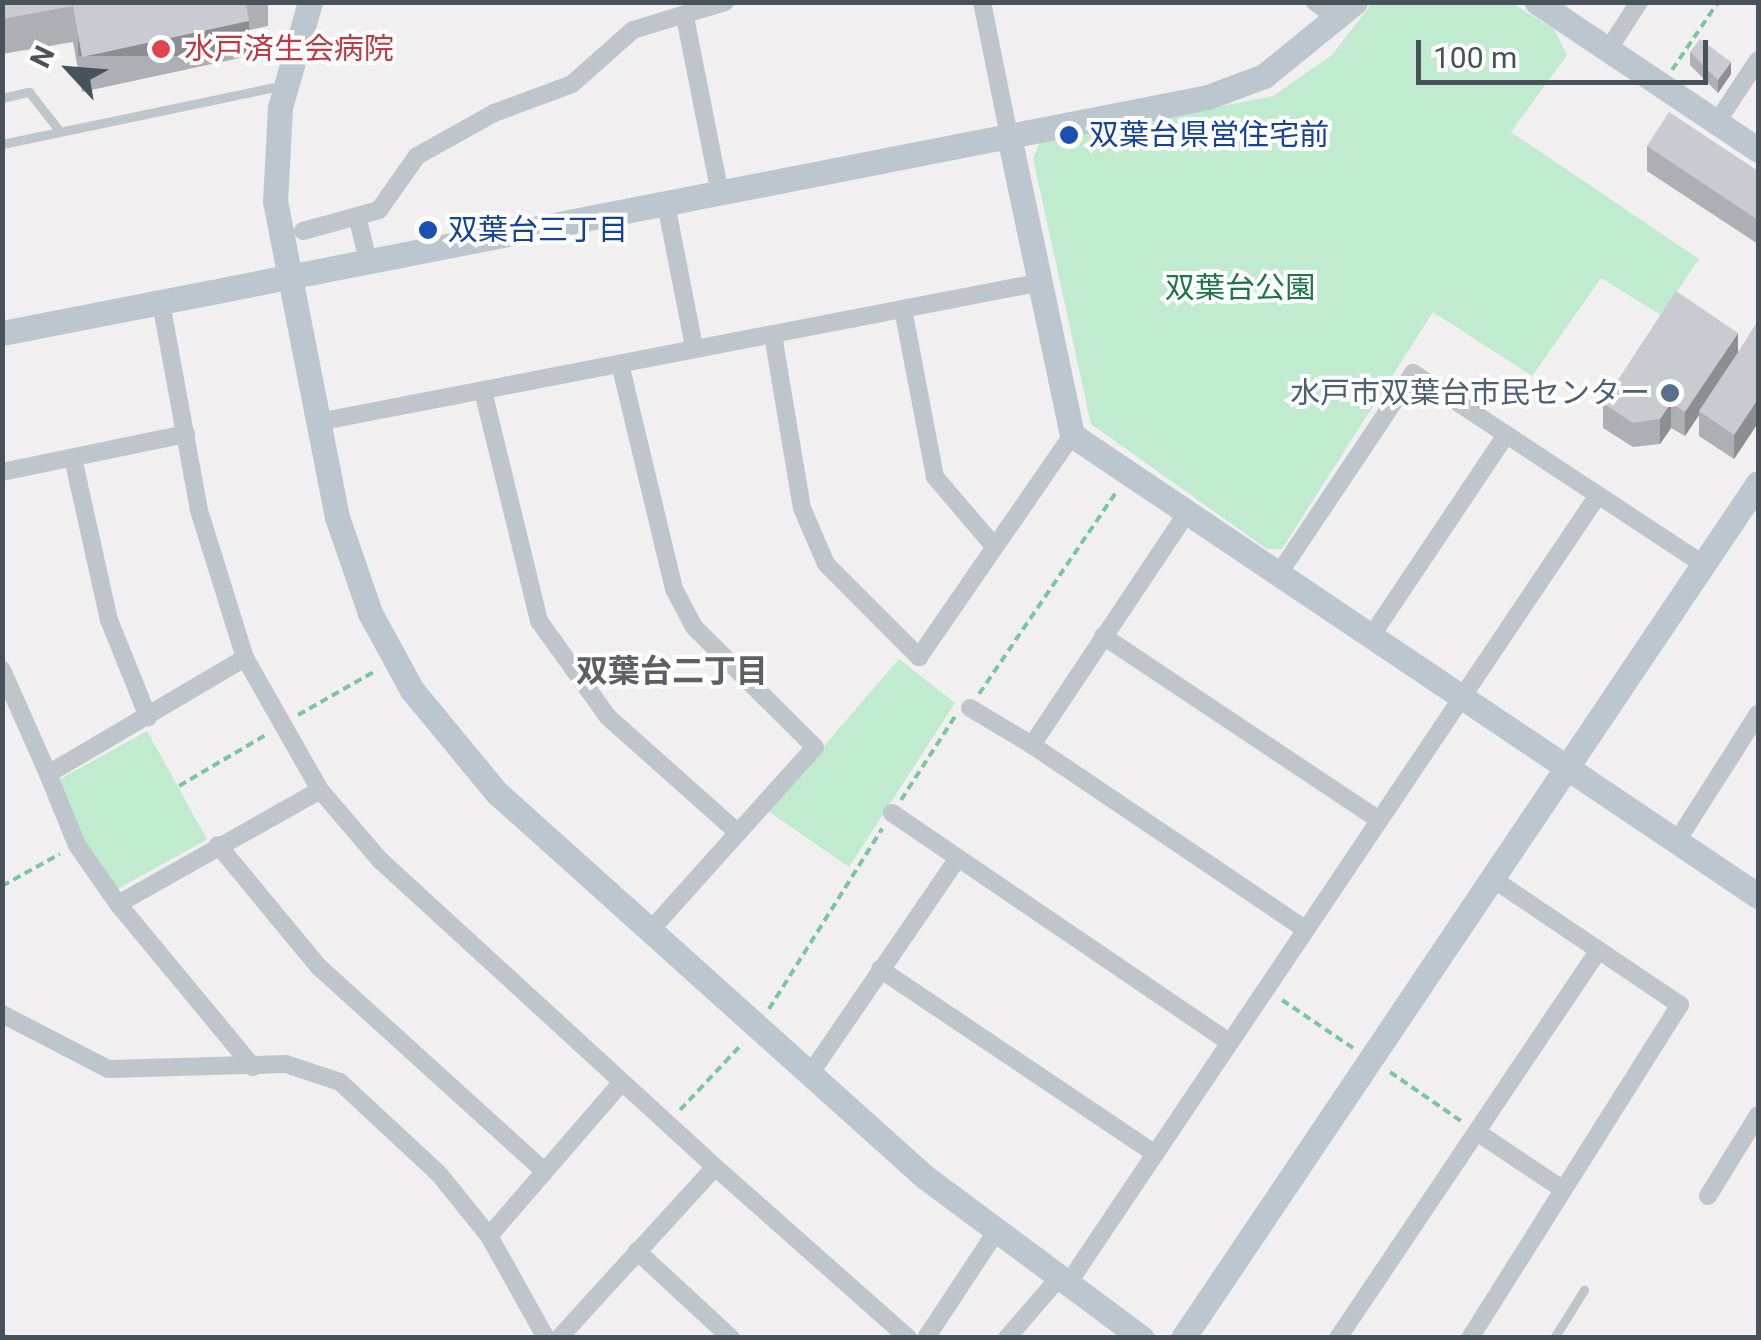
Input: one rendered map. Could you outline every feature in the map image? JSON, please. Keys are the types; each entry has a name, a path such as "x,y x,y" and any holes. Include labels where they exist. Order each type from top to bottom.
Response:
{"street":[{"path":"310,2 285,85 274,169 289,276 349,558 412,690 496,792 810,1074 994,1234 1142,1338"},
{"path":"303,230 358,220 391,198 417,156 582,78 634,30 726,2"},
{"path":"982,2 1072,435 1758,896"},
{"path":"1314,2 1348,11"},
{"path":"1537,2 1758,150"},
{"path":"1608,50 1640,2"},
{"path":"2,333 1208,97 1264,76 1348,11"},
{"path":"685,17 720,194"},
{"path":"1717,122 1758,60"},
{"path":"666,204 694,348"},
{"path":"358,220 368,262"},
{"path":"318,422 1042,282"},
{"path":"161,302 199,510 245,658 320,790 380,860 621,1083 908,1338"},
{"path":"902,309 935,477 994,546"},
{"path":"773,335 802,508 826,564 875,620 919,656 1072,435"},
{"path":"620,364 674,588 694,627 815,747 650,931"},
{"path":"1278,576 1413,373 1704,564"},
{"path":"483,391 539,621 608,717 737,832"},
{"path":"2,472 186,434"},
{"path":"1370,638 1506,435"},
{"path":"72,458 109,620 148,717"},
{"path":"1183,1338 1758,483"},
{"path":"1007,1338 1062,1282 1155,1154 1598,495"},
{"path":"1032,745 1186,514"},
{"path":"1102,636 1377,819"},
{"path":"48,774 245,658"},
{"path":"2,670 76,845 118,904 253,1067"},
{"path":"970,708 1032,745 1305,929"},
{"path":"1677,841 1758,714"},
{"path":"118,904 320,790"},
{"path":"892,813 1229,1042"},
{"path":"218,845 319,967 544,1171"},
{"path":"810,1074 956,859"},
{"path":"1470,1338 1680,1005 1493,880"},
{"path":"1338,1338 1473,1129 1598,951"},
{"path":"880,969 1155,1154"},
{"path":"2,1014 108,1068 307,1066 340,1082 439,1174 489,1236 546,1338"},
{"path":"489,1236 621,1083"},
{"path":"1708,1196 1758,1115"},
{"path":"1473,1129 1562,1189"},
{"path":"558,1338 715,1167"},
{"path":"926,1338 994,1234"},
{"path":"637,1251 731,1338"}],"lane":[{"path":"2,144 285,85"},
{"path":"2,98 29,92 58,130"},
{"path":"1554,1338 1584,1290"}],"path":[{"path":"1674,67 1718,2"},
{"path":"2,886 76,845"},
{"path":"1268,990 1351,1046"},
{"path":"1390,1072 1473,1129"}],"green space":[{"name":"双葉台公園","path":"1372,3 1512,3 1554,29 1567,55 1511,132 1699,259 1661,315 1601,278 1532,376 1433,312 1282,549 1267,549 1091,424 1033,158 1040,142 1273,96 1332,55"},
{"path":"899,659 955,703 849,867 768,811"},
{"path":"147,731 207,839 112,892 52,784"}],"building":[{"path":"2,2 246,2 249,21 82,57 73,6 2,19"},
{"path":"1700,39 1731,62 1718,80 1690,52"},
{"path":"1669,112 1758,171 1758,220 1647,146"},
{"name":"水戸市双葉台市民センター","path":"1676,291 1738,333 1685,412 1671,403 1660,419 1633,423 1603,403"},
{"path":"1758,322 1758,399 1734,435 1699,411"}],"place":[{"name":"水戸済生会病院","path":"161,49"},
{"name":"双葉台県営住宅前","path":"1069,135"},
{"name":"双葉台三丁目","path":"428,230"},
{"name":"水戸市双葉台市民センター","path":"1670,393"}],"district":[{"name":"双葉台二丁目","path":"672,671"}]}
